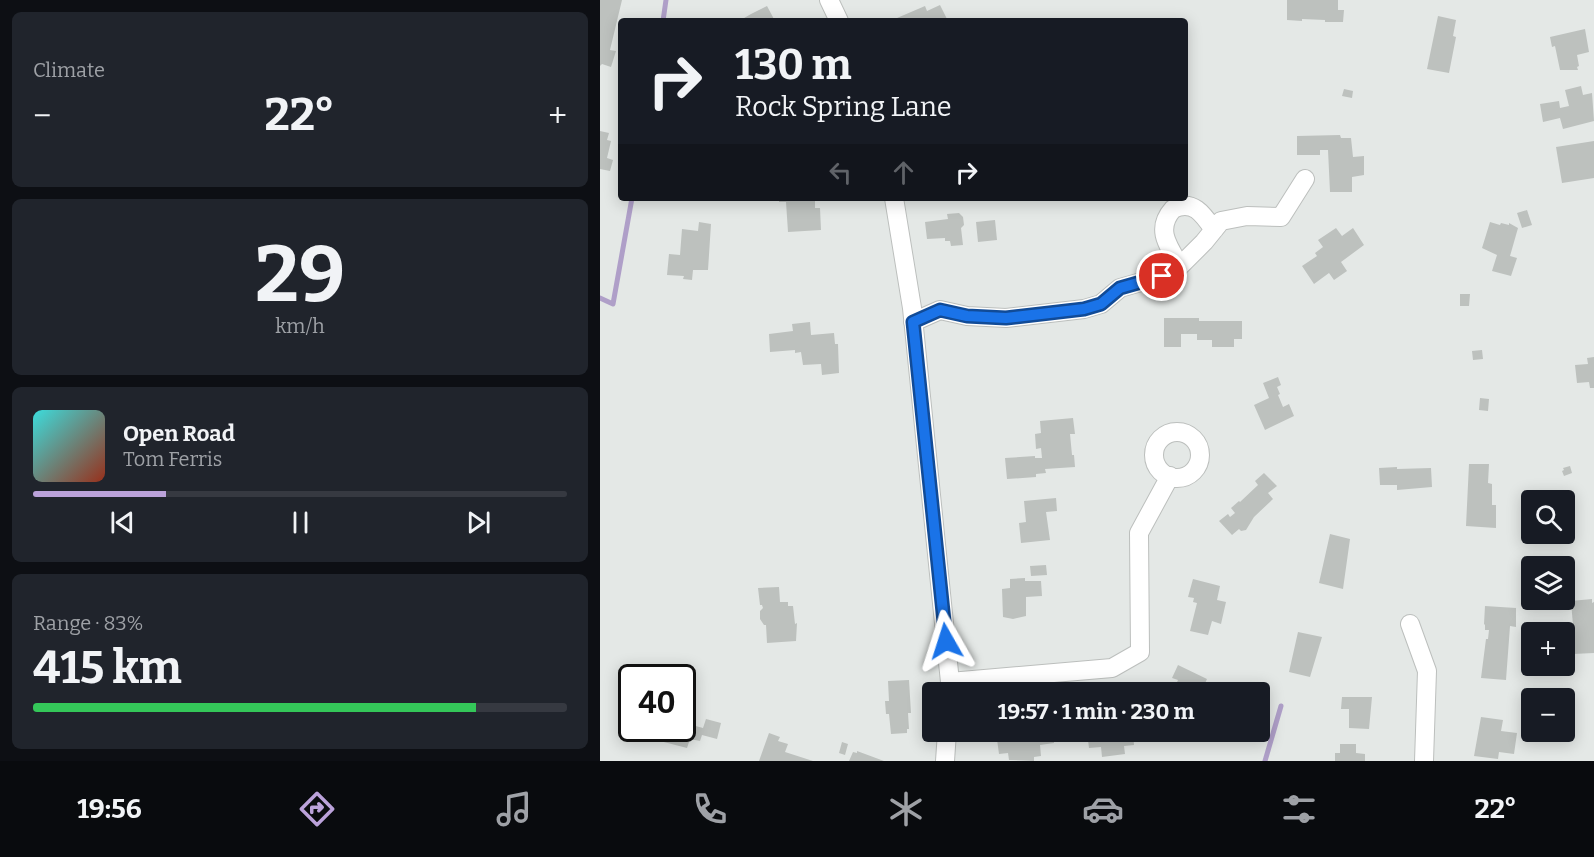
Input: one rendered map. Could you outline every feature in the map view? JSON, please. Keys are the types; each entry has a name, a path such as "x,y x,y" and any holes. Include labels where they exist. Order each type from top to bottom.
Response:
{"street":[{"path":"829,0 838,18"},
{"path":"913,322 940,310 967,316 1006,318 1084,309 1101,304 1120,288 1162,276 1180,266 1221,221 1247,216 1281,217 1305,179"},
{"path":"894,201 913,322 949,682"},
{"path":"1180,266 1168,246 1163,224 1173,209 1188,205 1198,209 1214,230"},
{"path":"999,682 1112,668 1140,652 1139,533 1170,476"},
{"path":"1410,624 1427,671 1424,761"},
{"path":"945,761 946,742"}],"building":[{"path":"600,0 622,0 610,50 616,51 611,67 602,64 600,66"},
{"path":"1287,0 1338,0 1338,10 1344,10 1343,22 1287,20"},
{"path":"940,5 946,18 897,18 925,6 927,11"},
{"path":"767,6 773,18 744,18"},
{"path":"1438,16 1456,20 1453,36 1456,37 1449,73 1427,69"},
{"path":"1585,29 1589,52 1577,55 1578,70 1560,70 1555,46 1552,47 1550,37"},
{"path":"1581,86 1583,95 1592,93 1594,121 1563,129 1560,118 1543,122 1540,104 1559,101 1560,108 1569,106 1565,90"},
{"path":"1344,89 1353,91 1352,98 1342,96"},
{"path":"600,131 609,133 607,140 611,141 607,158 613,160 610,171 600,169"},
{"path":"1340,135 1341,138 1351,138 1353,157 1364,156 1364,175 1352,177 1352,192 1330,192 1328,150 1320,150 1320,155 1297,155 1297,136"},
{"path":"1594,141 1594,178 1562,183 1556,147"},
{"path":"815,201 815,208 820,208 821,230 788,232 786,202 779,202"},
{"path":"1527,210 1532,225 1522,228 1517,213"},
{"path":"959,213 963,217 964,225 961,228 963,245 951,246 950,241 945,241 945,238 927,239 925,222 948,219 947,214"},
{"path":"995,220 997,240 978,242 976,222"},
{"path":"699,222 711,224 708,270 693,270 692,280 683,279 684,276 667,275 669,254 680,255 682,229 698,231"},
{"path":"1490,222 1500,225 1501,223 1509,225 1509,223 1518,228 1510,256 1517,258 1511,276 1492,271 1497,255 1482,248"},
{"path":"1336,228 1342,236 1353,228 1364,245 1341,262 1347,271 1334,280 1329,273 1314,284 1302,266 1317,256 1315,253 1323,247 1318,240"},
{"path":"1460,294 1470,294 1469,306 1460,306"},
{"path":"1164,318 1242,321 1242,339 1234,339 1234,347 1212,347 1212,340 1197,340 1197,334 1181,334 1181,347 1164,347"},
{"path":"810,322 811,335 834,333 835,344 838,344 839,373 822,375 821,364 803,365 801,352 795,353 795,350 770,352 769,334 793,331 792,324"},
{"path":"1482,350 1483,359 1473,360 1472,351"},
{"path":"1594,357 1594,388 1590,388 1589,382 1577,383 1575,365 1588,364 1587,358"},
{"path":"1278,377 1281,385 1277,387 1280,394 1278,395 1283,407 1289,404 1294,416 1265,430 1254,405 1269,398 1263,383"},
{"path":"1480,398 1489,399 1488,411 1479,410"},
{"path":"1073,418 1075,434 1070,434 1075,467 1045,469 1046,473 1036,474 1036,477 1007,479 1005,458 1035,456 1035,458 1042,458 1041,448 1036,449 1035,434 1041,433 1040,421"},
{"path":"1469,464 1489,464 1488,483 1492,484 1492,505 1496,505 1496,528 1466,526"},
{"path":"1570,466 1572,473 1564,476 1563,468"},
{"path":"1397,467 1397,469 1431,468 1432,487 1397,490 1397,485 1380,485 1379,468"},
{"path":"1264,473 1277,486 1268,493 1273,499 1254,517 1246,530 1239,529 1232,535 1219,521 1228,514 1230,517 1235,513 1231,508 1258,485 1255,481"},
{"path":"1056,498 1057,511 1046,512 1050,540 1021,543 1019,523 1026,522 1024,501"},
{"path":"1330,534 1350,539 1343,589 1319,583"},
{"path":"1046,565 1047,575 1031,576 1030,566"},
{"path":"1025,578 1025,581 1041,581 1042,596 1026,597 1026,616 1013,619 1003,617 1002,589 1010,588 1010,579"},
{"path":"1193,579 1220,586 1217,600 1226,602 1221,624 1212,621 1208,635 1190,631 1197,603 1193,602 1194,598 1188,597"},
{"path":"779,587 780,602 788,602 788,606 793,606 795,624 797,623 796,641 767,643 766,625 760,619 760,611 763,608 760,605 758,588"},
{"path":"1592,599 1592,603 1594,602 1594,653 1575,654 1575,622 1573,622 1572,610 1575,610 1575,601"},
{"path":"1485,606 1516,608 1516,627 1510,626 1506,680 1481,678 1489,630 1485,630 1484,624"},
{"path":"1298,632 1322,637 1310,677 1289,672"},
{"path":"1178,665 1207,679 1206,682 1177,682 1178,680 1172,678"},
{"path":"909,680 911,713 908,713 909,729 907,733 891,734 885,701 889,701 888,681"},
{"path":"1342,697 1372,697 1369,729 1349,728 1349,709 1341,709"},
{"path":"1481,717 1503,720 1501,731 1517,733 1514,754 1499,752 1498,759 1474,756"},
{"path":"706,719 721,723 717,739 702,735 700,741 696,740 696,726 703,728"},
{"path":"769,733 780,737 778,741 788,744 785,752 813,761 759,761"},
{"path":"664,742 689,742 687,748"},
{"path":"842,742 848,744 845,755 839,753"},
{"path":"997,742 1054,742 1040,745 1041,756 1034,757 1034,761 1009,760 1008,753 999,754"},
{"path":"1088,742 1134,742 1134,745 1124,746 1125,754 1102,757 1101,747 1089,748"},
{"path":"1340,744 1356,744 1356,753 1365,754 1365,761 1335,761 1335,753 1340,753"},
{"path":"857,751 884,761 849,761 853,752 857,753"}],"waterway":[{"path":"663,18 666,0"},
{"path":"600,298 613,304 631,201"},
{"path":"1265,761 1281,706"}],"route":[{"path":"946,641 913,322 940,310 967,316 1006,318 1084,309 1101,304 1120,288 1162,276"}]}
